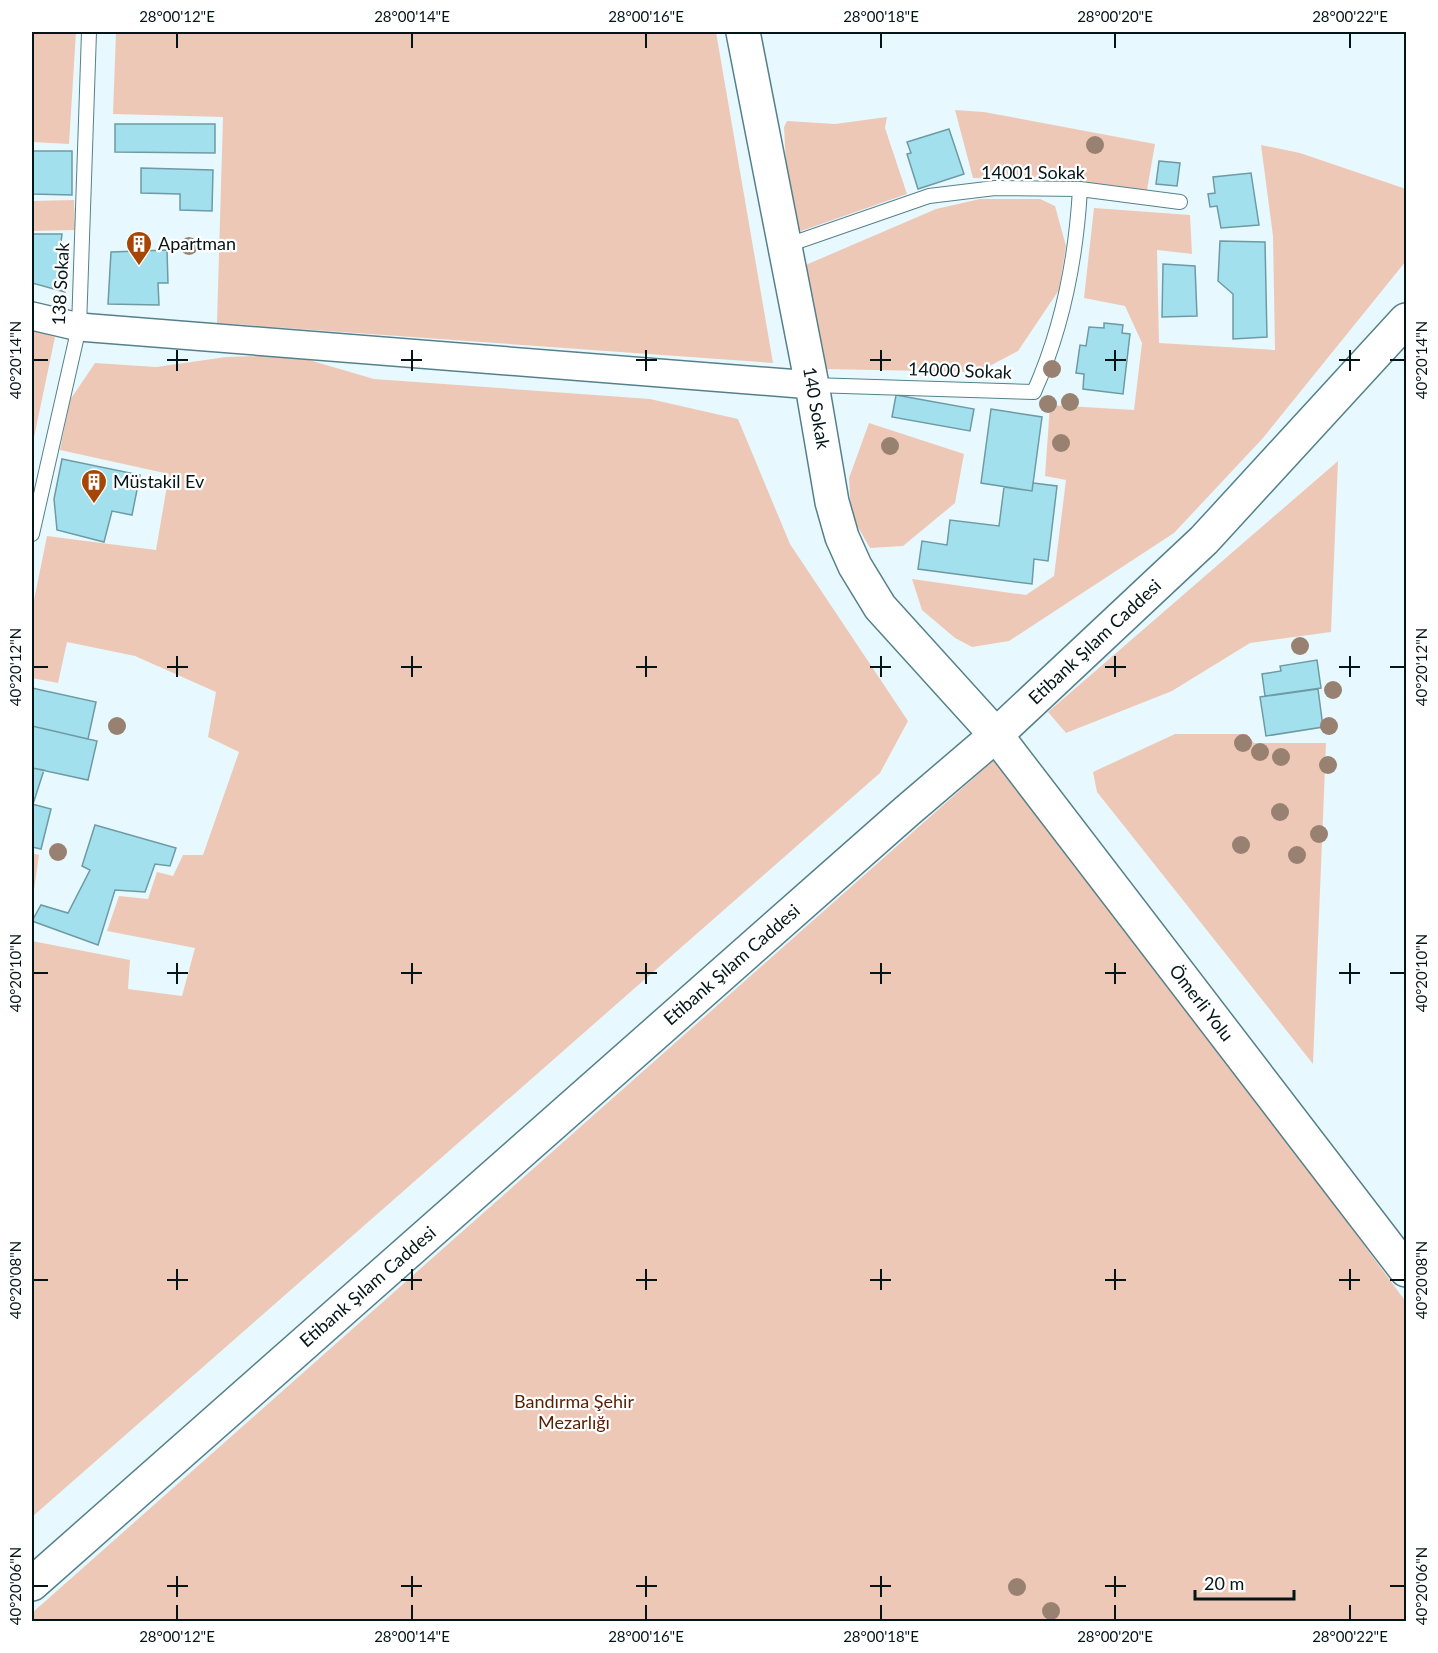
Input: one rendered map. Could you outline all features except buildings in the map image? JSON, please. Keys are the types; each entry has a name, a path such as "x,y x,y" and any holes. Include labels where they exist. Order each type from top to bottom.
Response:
{"main road":[{"name":"140 Sokak","path":"743,32 812,385 832,502 842,537 855,566 880,608 996,735"},
{"name":"Etibank Şılam Caddesi","path":"32,1584 996,735 1204,540 1407,320"},
{"name":"Ömerli Yolu","path":"996,735 1407,1270"}],"street":[{"path":"32,316 78,327 812,385"}],"lane":[{"name":"138 Sokak","path":"32,534 78,327 89,32"},
{"name":"14001 Sokak","path":"785,246 929,196 995,188 1080,189 1180,202"},
{"name":"14000 Sokak","path":"812,385 1034,392 1048,361 1070,285 1078,230 1080,189"}],"green space":[{"path":"32,32 76,32 69,144 32,142"},
{"path":"116,32 716,32 773,363 217,323 223,117 113,114"},
{"path":"955,110 984,112 1155,144 1147,190 1045,177 973,178"},
{"path":"887,117 885,128 907,194 801,231 789,220 784,127 787,121 835,124"},
{"path":"1261,145 1300,153 1406,189 1406,261 1263,438 1174,533 1009,641 972,647 955,638 922,610 912,579 1026,595 1054,576 1066,480 1045,476 1050,405 1134,410 1142,343 1125,306 1084,298 1094,208 1190,215 1192,254 1157,250 1159,343 1275,350 1273,236"},
{"path":"980,199 1040,199 1055,206 1066,246 1059,290 1018,351 978,372 821,369 801,267 936,209"},
{"path":"74,200 75,230 32,231 32,201"},
{"path":"32,330 55,337 32,447"},
{"path":"292,355 374,379 650,399 738,419 790,544 908,721 880,773 32,1517 32,941 130,960 128,989 182,996 195,948 107,931 119,896 148,899 157,872 173,876 183,855 203,855 239,752 208,737 216,692 135,656 67,642 58,683 32,678 32,610 47,536 156,550 169,474 60,450 70,400 95,363 156,367 226,357"},
{"path":"869,423 964,454 955,503 903,546 870,548 851,515 849,478"},
{"path":"1338,461 1331,632 1250,643 1172,691 1066,733 1048,712"},
{"path":"1175,734 1247,734 1254,743 1326,743 1313,1064 1097,792 1093,772"},
{"name":"Bandırma Şehir Mezarlığı","path":"1002,753 1406,1302 1406,1621 32,1622 32,1613"},
{"path":"32,853 39,855 32,904"}],"place":[{"name":"Apartman","path":"139,267"},
{"name":"Müstakil Ev","path":"94,505"}]}
